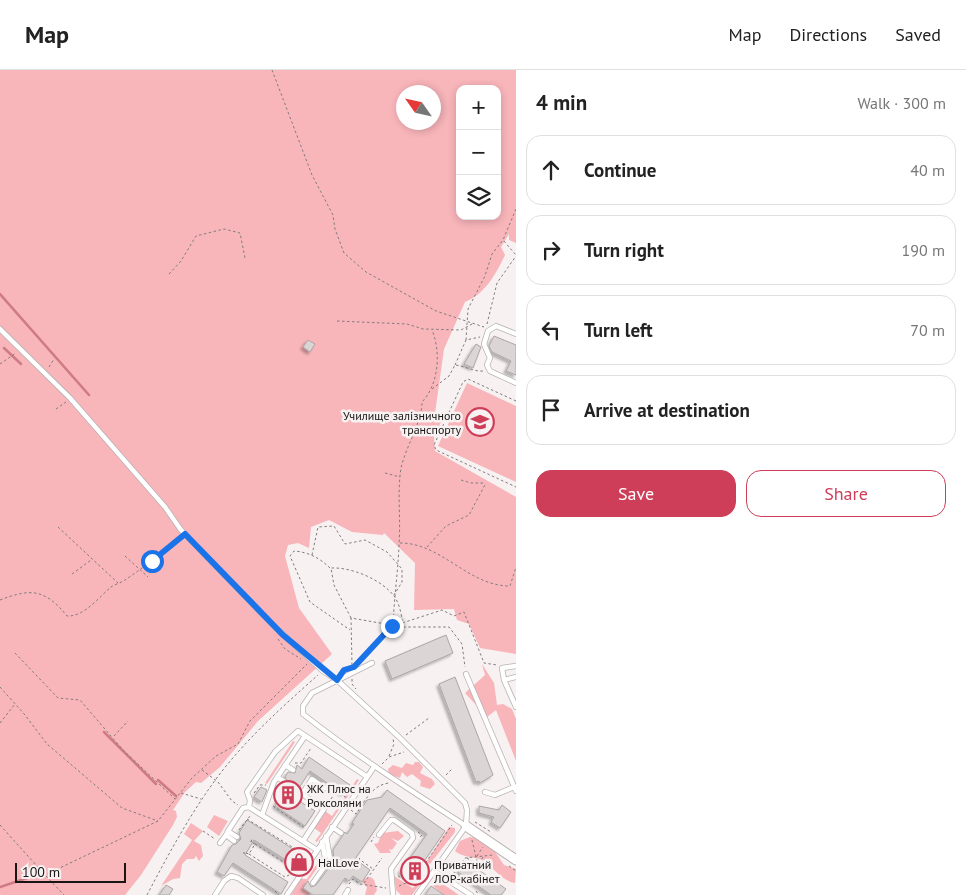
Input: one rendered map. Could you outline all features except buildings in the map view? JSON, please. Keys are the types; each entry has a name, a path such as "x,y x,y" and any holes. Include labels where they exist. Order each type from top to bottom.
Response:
{"street":[{"path":"466,826 515,858"}],"lane":[{"path":"516,334 496,326 486,330 484,338 484,344 490,358 487,366 489,369 516,383"},
{"path":"0,329 70,398 165,507 185,534 278,631 323,670 338,680 465,803 467,810 466,826 417,895"},
{"path":"372,663 352,671 312,693 307,698 301,711 376,768 466,826"},
{"path":"516,666 502,668 504,680 516,706"},
{"path":"466,674 515,789 495,794 485,792"},
{"path":"504,680 516,677"},
{"path":"249,807 250,800 247,792 275,752 298,731 366,776"},
{"path":"262,815 263,808 279,778 305,736"},
{"path":"287,766 293,770"},
{"path":"287,895 366,776 376,768"},
{"path":"279,778 285,782"},
{"path":"302,843 324,809 302,794 312,779 327,788"},
{"path":"220,843 243,808 249,807 302,843 317,850"},
{"path":"377,835 391,820 394,820 412,833 413,838 391,871 393,895"},
{"path":"332,826 342,833"},
{"path":"227,833 236,839"},
{"path":"313,883 330,859 326,836"},
{"path":"322,842 325,857"},
{"path":"434,871 471,895"},
{"path":"215,895 224,881 231,876 238,878 263,895"}],"path":[{"path":"272,70 312,175 333,215 335,229 344,253 366,272 436,311 474,323 486,330 496,283 516,256 503,240"},
{"path":"393,626 399,543 401,477 411,435 422,411 422,402 431,390 449,376 455,366 466,340 468,309 485,276 492,254 503,240 516,209"},
{"path":"169,274 181,261 196,236 224,229 240,233 245,258"},
{"path":"337,321 408,324 423,330 461,330 474,323"},
{"path":"431,390 437,363 437,343 432,330"},
{"path":"466,340 484,338"},
{"path":"0,364 14,355"},
{"path":"46,375 54,359"},
{"path":"455,366 463,366 477,372 489,369"},
{"path":"516,401 468,379 463,382 434,445 436,450 516,487"},
{"path":"56,409 70,398"},
{"path":"385,473 401,477"},
{"path":"427,548 446,526 469,515 486,483 471,483 461,480"},
{"path":"312,555 318,527 334,526 345,544 365,540 387,552 402,569 402,582 394,596"},
{"path":"58,527 118,583"},
{"path":"0,600 25,592 43,594 67,616 74,617 185,534"},
{"path":"399,543 414,543 427,548 472,576 501,586 510,586 516,567"},
{"path":"351,631 310,602 290,556 294,551 312,555 331,568 355,571 384,586 394,596 403,628"},
{"path":"125,556 148,577"},
{"path":"72,574 91,559"},
{"path":"331,568 334,585 351,618 352,684 359,692"},
{"path":"352,671 393,626 442,610 454,616 464,612 484,663 502,668"},
{"path":"351,618 403,628 449,627 462,644 466,674"},
{"path":"15,653 58,698 80,700 123,750 176,799"},
{"path":"45,875 158,821 201,770 216,756 238,744 250,721 311,660"},
{"path":"147,895 181,831 215,780 268,720 323,670"},
{"path":"0,687 16,704 47,744 122,808 158,821"},
{"path":"0,723 16,704"},
{"path":"401,739 429,718"},
{"path":"113,737 128,722"},
{"path":"389,757 394,744 390,729"},
{"path":"287,766 291,762 301,763 312,746"},
{"path":"376,768 389,757 412,750"},
{"path":"442,779 452,768"},
{"path":"201,770 215,780 232,801 243,808"},
{"path":"150,781 153,777"},
{"path":"279,778 277,784 280,792 271,805 310,831"},
{"path":"345,807 356,814 370,794 386,778"},
{"path":"382,784 392,783"},
{"path":"327,788 336,791 347,799"},
{"path":"324,809 336,791"},
{"path":"180,793 202,800"},
{"path":"246,819 302,853"},
{"path":"0,825 64,895"},
{"path":"345,884 350,884 353,880 360,884 364,883 392,889 408,882 411,884 452,825"},
{"path":"414,830 422,835 416,843"},
{"path":"203,831 220,843"},
{"path":"371,842 377,835"},
{"path":"471,837 478,865"},
{"path":"252,843 291,867 293,874 285,877 246,853 252,843"},
{"path":"298,851 302,843"},
{"path":"476,857 484,846"},
{"path":"440,862 455,873 466,858 495,855"},
{"path":"476,868 484,856"},
{"path":"360,858 359,860 374,870"},
{"path":"364,883 382,858"},
{"path":"466,858 478,865"},
{"path":"423,865 434,871"},
{"path":"391,871 408,882"},
{"path":"415,878 425,885"},
{"path":"275,891 279,895"}],"shaded area":[{"path":"0,70 516,70 516,243 509,240 509,234 501,247 505,255 498,269 484,289 465,302 444,349 435,413 441,422 434,437 435,451 516,497 516,654 480,648 469,624 457,620 454,609 414,610 415,563 384,533 383,535 352,532 329,520 311,527 309,548 298,543 288,545 285,556 299,608 332,654 258,721 220,767 201,783 196,782 185,792 173,810 176,811 177,817 173,825 141,875 125,895 0,895"},
{"name":"Училище залізничного транспорту","path":"467,383 516,406 516,482 438,446"},
{"path":"482,664 494,683 497,705 503,704 512,709 516,719 516,761 496,710 487,717 465,693 485,675"},
{"path":"293,741 295,742 267,784 265,783"},
{"path":"415,762 419,762 423,767 420,773 432,779 435,784 430,789 420,786 421,781 412,774 407,777 402,772 400,778 389,774 388,769 393,765 402,768 406,763 413,765"},
{"path":"357,779 359,780 317,842 315,841 321,833 314,828 325,811 332,816"},
{"path":"214,815 228,821 219,836 207,827"},
{"path":"191,823 203,831 194,841 201,845 203,856 199,861 196,856 194,859 187,859 182,864 180,878 173,879 161,886 192,840 184,834"},
{"path":"449,827 455,828 455,832 430,864 427,862 429,858"},
{"path":"398,831 404,836 398,841 391,838 397,843 392,850 389,849 391,853 380,853 374,844 378,843 382,833"},
{"path":"470,837 487,840 504,865 516,869 515,883 502,877 482,860 461,855 455,851 460,841"},
{"path":"322,856 323,860 303,888 311,893 309,895 291,895 301,879 307,879"},
{"path":"426,870 429,872 412,895 401,895 396,890 394,876 413,888"},
{"path":"371,877 377,890 374,895 365,895 367,887 360,880"},
{"path":"437,880 459,895 444,895 433,886"}],"waterway":[{"path":"0,294 89,395"},
{"path":"4,348 21,364"},
{"path":"104,732 156,784"},
{"path":"158,780 176,796"},
{"path":"0,887 33,876"}],"place":[{"name":"Училище залізничного транспорту","path":"480,422"},
{"name":"ЖК Плюс на Роксоляни","path":"288,795"},
{"name":"HalLove","path":"299,862"},
{"name":"Приватний ЛОР-кабінет","path":"415,871"}],"route":[{"path":"152,561 185,534 283,635 337,680 344,670 354,667 392,626"}]}
